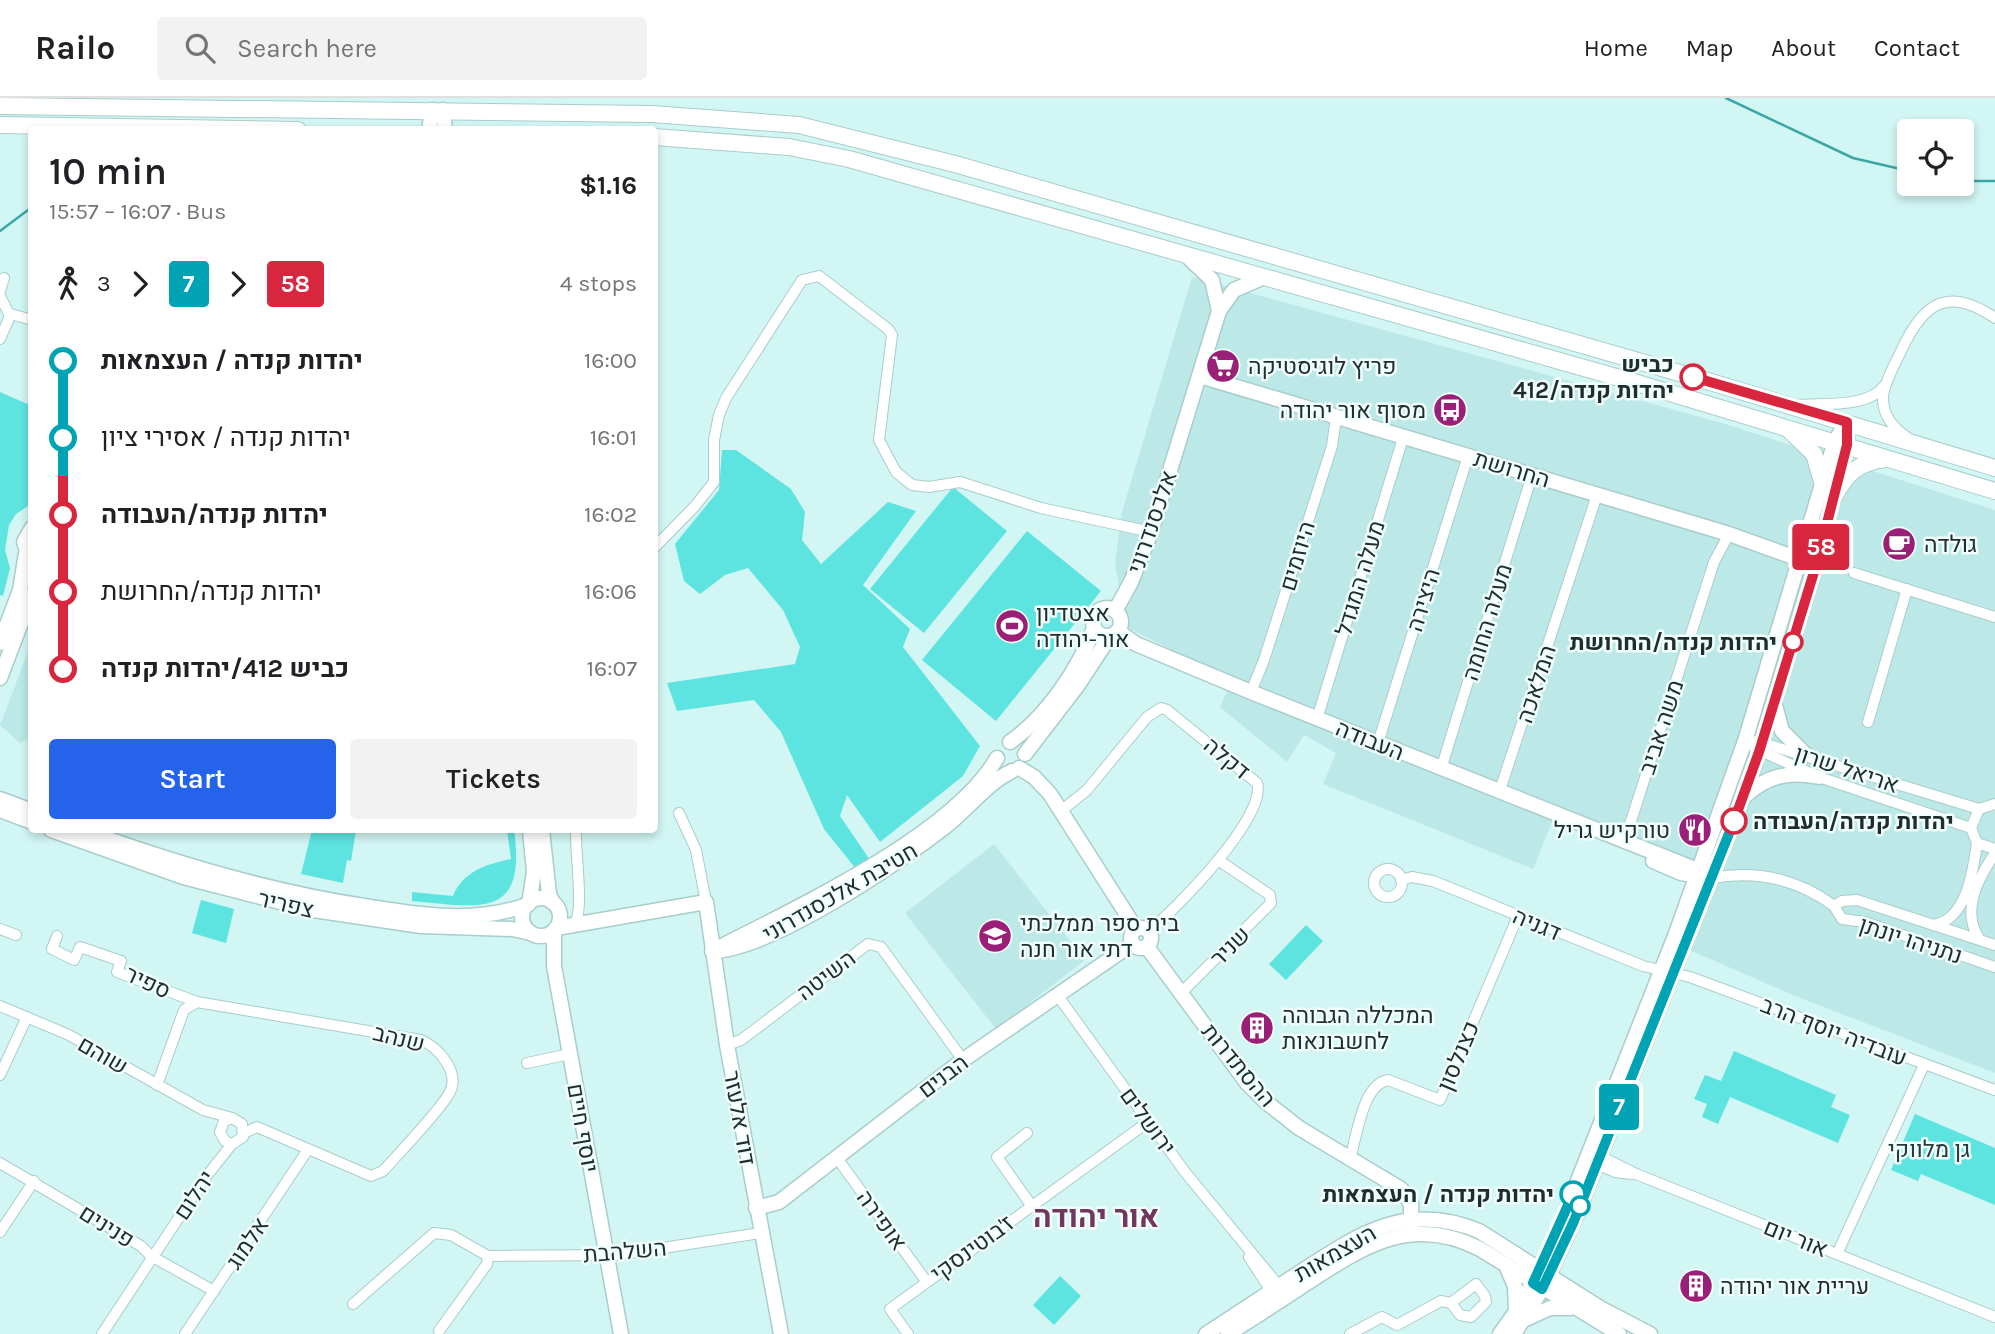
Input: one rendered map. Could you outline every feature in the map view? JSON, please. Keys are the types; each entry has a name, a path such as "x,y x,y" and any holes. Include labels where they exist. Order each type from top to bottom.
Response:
{"main road":[{"path":"0,106 688,115 799,125 955,164 1847,422 1995,468"},
{"path":"0,125 60,126"},
{"path":"658,137 762,144 827,154 1779,424 1995,491"},
{"path":"1779,424 1810,448 1823,485"},
{"path":"1833,499 1853,469 1870,461 1893,459"}],"street":[{"path":"431,126 437,110"},
{"path":"437,110 443,126"},
{"path":"1189,258 1212,280 1219,311"},
{"path":"658,544 714,482 714,440 726,398 802,281 809,276 819,276 888,329 892,335 879,440 884,453 903,479 920,487 960,481 1041,508 1151,532"},
{"path":"0,291 4,278"},
{"path":"1200,376 1219,311 1234,290 1262,278"},
{"path":"0,296 10,316"},
{"path":"1788,405 1869,398 1881,391 1910,331 1924,312 1939,303 1958,301 1977,306 1995,318"},
{"path":"10,316 28,319"},
{"path":"0,338 10,316"},
{"name":"החרושת","path":"1200,376 1802,558"},
{"name":"אלכסנדרוני","path":"1115,611 1131,582 1151,532 1200,376"},
{"path":"1886,383 1882,401 1887,417 1898,431 1917,443"},
{"name":"היוזמים","path":"1251,692 1264,660 1332,446 1336,418"},
{"path":"1545,1271 1561,1252 1668,971 1745,741 1823,485 1847,422"},
{"name":"מעלה המגדל","path":"1317,719 1404,438"},
{"path":"1702,874 1744,796 1761,747 1813,577 1833,499 1841,443"},
{"name":"היצירה","path":"1378,743 1468,456"},
{"name":"מעלה החומה","path":"1441,769 1532,475"},
{"name":"המלאכה","path":"1499,793 1597,495"},
{"path":"28,534 25,538 28,552"},
{"name":"משה אביב","path":"1624,843 1714,562 1729,534"},
{"path":"1802,558 1809,564 1813,577"},
{"path":"0,643 28,560"},
{"path":"1854,573 1995,617"},
{"path":"1868,722 1907,589"},
{"path":"0,678 28,604"},
{"path":"1020,763 1000,766 997,758 1002,746 1025,730 1073,670 1094,628 1093,619 1098,611 1106,608 1115,611 1121,622 1114,634 1101,635 1094,628"},
{"name":"העבודה","path":"1114,634 1702,874"},
{"name":"חטיבת אלכסנדרוני","path":"712,951 727,951 754,942 851,891 946,826 1020,763 1114,634"},
{"path":"1774,702 1782,731 1807,755"},
{"name":"דקלה","path":"1061,811 1098,778 1154,710 1167,710 1257,783 1259,790 1256,803 1219,860 1185,900 1142,930"},
{"name":"אריאל שרון","path":"1745,741 1819,776 1971,828"},
{"path":"1010,742 1021,747 1020,763 1050,794 1142,930 1131,936 1140,945"},
{"name":"אריאל שרון","path":"1761,747 1807,755 1948,802 1979,809"},
{"name":"חטיבת אלכסנדרוני","path":"712,951 811,900 881,859 939,817 983,778 997,758"},
{"path":"1744,796 1775,776 1792,773 1819,776"},
{"path":"0,799 28,810"},
{"path":"1933,925 1943,923 1959,907 1978,843 1971,828 1979,809 1994,802"},
{"path":"0,810 28,820"},
{"path":"530,833 534,872 523,920 532,933 545,936 577,920 605,919 706,902 695,850 679,813"},
{"name":"צפריר","path":"59,833 183,877 307,909 421,926 512,929 532,933"},
{"name":"צפריר","path":"92,833 222,876 343,903 435,916 475,918 496,915 528,904"},
{"path":"542,833 549,894 560,918 555,930"},
{"path":"576,833 577,920"},
{"path":"1978,843 1995,851 1981,874 1971,905 1973,928 1980,941"},
{"name":"שניר","path":"1181,993 1268,908 1270,895 1219,860"},
{"name":"נתניהו יונתן","path":"1702,874 1742,874 1781,879 1805,887 1834,906 1842,919 1865,922 1995,967"},
{"name":"דגניה","path":"1401,880 1412,877 1433,881 1518,916 1668,971"},
{"path":"528,904 542,899 577,920"},
{"name":"נתניהו יונתן","path":"1834,906 1842,901 1857,900 1995,945"},
{"name":"דוד אלעזר","path":"706,902 727,1045 781,1334"},
{"name":"כצנלסון","path":"1350,1158 1370,1093 1380,1082 1388,1080 1440,1100 1518,916"},
{"path":"0,929 16,935"},
{"name":"יוסף חיים","path":"555,930 554,966 611,1291 621,1334"},
{"name":"יוסף חיים","path":"532,933 546,949 554,966"},
{"name":"ספיר","path":"57,936 52,950 74,960 80,947 121,961 117,972 197,1002"},
{"name":"השיטה","path":"727,1045 741,1040 868,944 881,947 963,1060"},
{"name":"ההסתדרות","path":"1140,945 1181,993 1247,1083 1299,1128 1388,1181 1398,1195 1408,1225"},
{"name":"הבנים","path":"756,1208 779,1202 963,1060 1140,945"},
{"name":"עובדיה יוסף הרב","path":"1668,971 1995,1090"},
{"name":"ירושלים","path":"1058,996 1148,1122 1277,1293"},
{"path":"157,1085 184,1010 197,1002"},
{"name":"שנהב","path":"197,1002 421,1040 443,1054 452,1078 451,1091 383,1171 371,1176 307,1151 257,1127 244,1133"},
{"name":"שוהם","path":"0,1006 69,1035 203,1110 236,1119"},
{"path":"0,1075 27,1017"},
{"path":"527,1063 570,1055"},
{"path":"1837,1254 1924,1065"},
{"name":"שוהם","path":"203,1110 225,1137"},
{"path":"227,1119 236,1119 243,1124 244,1133 240,1140 225,1137 227,1119"},
{"name":"ז'בוטינסקי","path":"908,1334 890,1309 1148,1122"},
{"path":"1027,1133 997,1157 1031,1205"},
{"name":"יהלום","path":"102,1334 151,1256 217,1162 225,1137"},
{"name":"אלמוג","path":"185,1334 307,1151"},
{"name":"אופירה","path":"837,1158 926,1281"},
{"path":"1514,1334 1595,1159"},
{"name":"אור יום","path":"1595,1159 1995,1317"},
{"name":"פנינים","path":"0,1163 141,1246 151,1256 214,1290"},
{"path":"0,1232 34,1181"},
{"name":"העצמאות","path":"1206,1334 1277,1293 1408,1225 1461,1224 1650,1334"},
{"name":"העצמאות","path":"1408,1225 1448,1235 1480,1249 1619,1334"},
{"name":"השלהבת","path":"353,1304 434,1233 451,1235 488,1256 606,1256 760,1233"},
{"path":"1561,1252 1564,1276 1573,1290"},
{"path":"439,1331 483,1274 488,1256"},
{"path":"1506,1266 1515,1286 1520,1317"},
{"name":"יוסף חיים","path":"611,1291 611,1334"},
{"name":"העצמאות","path":"1228,1334 1277,1293"},
{"path":"1350,1334 1382,1317 1397,1325 1441,1301 1451,1303"},
{"path":"1500,1334 1520,1317 1550,1308 1573,1308"}],"shaded area":[{"path":"1192,277 1722,423 1995,510 1995,1073 1790,994 1685,948 1712,875 1554,817 1533,869 1323,784 1336,753 1304,735 1287,762 1220,707 1232,681 1125,626 1115,562 1122,512"},
{"path":"28,652 28,739 20,743 0,725"},
{"name":"בית ספר ממלכתי דתי אור חנה","path":"994,844 1085,960 996,1029 905,913"}],"green space":[{"path":"0,392 28,404 28,506 16,514 9,525 5,550 10,568 3,596 0,595"},
{"path":"722,450 736,450 791,489 805,512 802,540 821,564 888,502 916,511 863,585 910,629 903,647 980,746 963,776 880,842 847,795 840,816 870,860 856,869 824,829 781,732 754,700 677,711 667,683 795,664 800,647 783,610 748,568 725,575 700,594 684,581 675,544 719,490"},
{"path":"953,487 1007,531 924,633 870,589"},
{"name":"אצטדיון אור-יהודה","path":"1027,531 1101,591 996,721 922,660"},
{"path":"311,833 356,833 351,861 347,860 343,883 301,874"},
{"path":"507,833 514,833 516,859 513,880 505,894 493,902 458,905 412,901 412,892 453,896 457,887 469,875 485,866 511,859"},
{"path":"201,900 234,909 226,943 192,933"},
{"path":"1306,925 1323,941 1286,980 1269,964"},
{"path":"1734,1051 1836,1095 1831,1107 1850,1115 1838,1143 1730,1097 1718,1124 1702,1117 1707,1104 1694,1099 1705,1075 1721,1081"},
{"name":"גן מלווקי","path":"1915,1114 1995,1148 1995,1205 1921,1174 1918,1181 1891,1170"},
{"path":"1060,1276 1081,1296 1054,1325 1033,1305"}],"waterway":[{"path":"1726,98 1853,158 1897,168"},
{"path":"1974,181 1995,181"},
{"path":"0,231 28,210"}],"bus line":[{"name":"58","path":"1693,377 1847,422 1847,445 1817,562 1759,752 1734,821"},
{"name":"7","path":"1573,1194 1533,1283 1542,1289 1574,1221 1734,821"}],"place":[{"name":"פריץ לוגיסטיקה","path":"1223,366"},
{"name":"כביש 412/יהדות קנדה","path":"1693,377"},
{"name":"מסוף אור יהודה","path":"1450,410"},
{"name":"גולדה","path":"1899,544"},
{"name":"אצטדיון אור-יהודה","path":"1012,626"},
{"name":"יהדות קנדה/החרושת","path":"1793,642"},
{"name":"יהדות קנדה/העבודה","path":"1734,821"},
{"name":"טורקיש גריל","path":"1695,830"},
{"name":"בית ספר ממלכתי דתי אור חנה","path":"995,936"},
{"name":"המכללה הגבוהה לחשבונאות","path":"1257,1028"},
{"name":"יהדות קנדה / העצמאות","path":"1573,1194"},
{"name":"עריית אור יהודה","path":"1696,1286"}],"district":[{"name":"אור יהודה","path":"1096,1217"}]}
